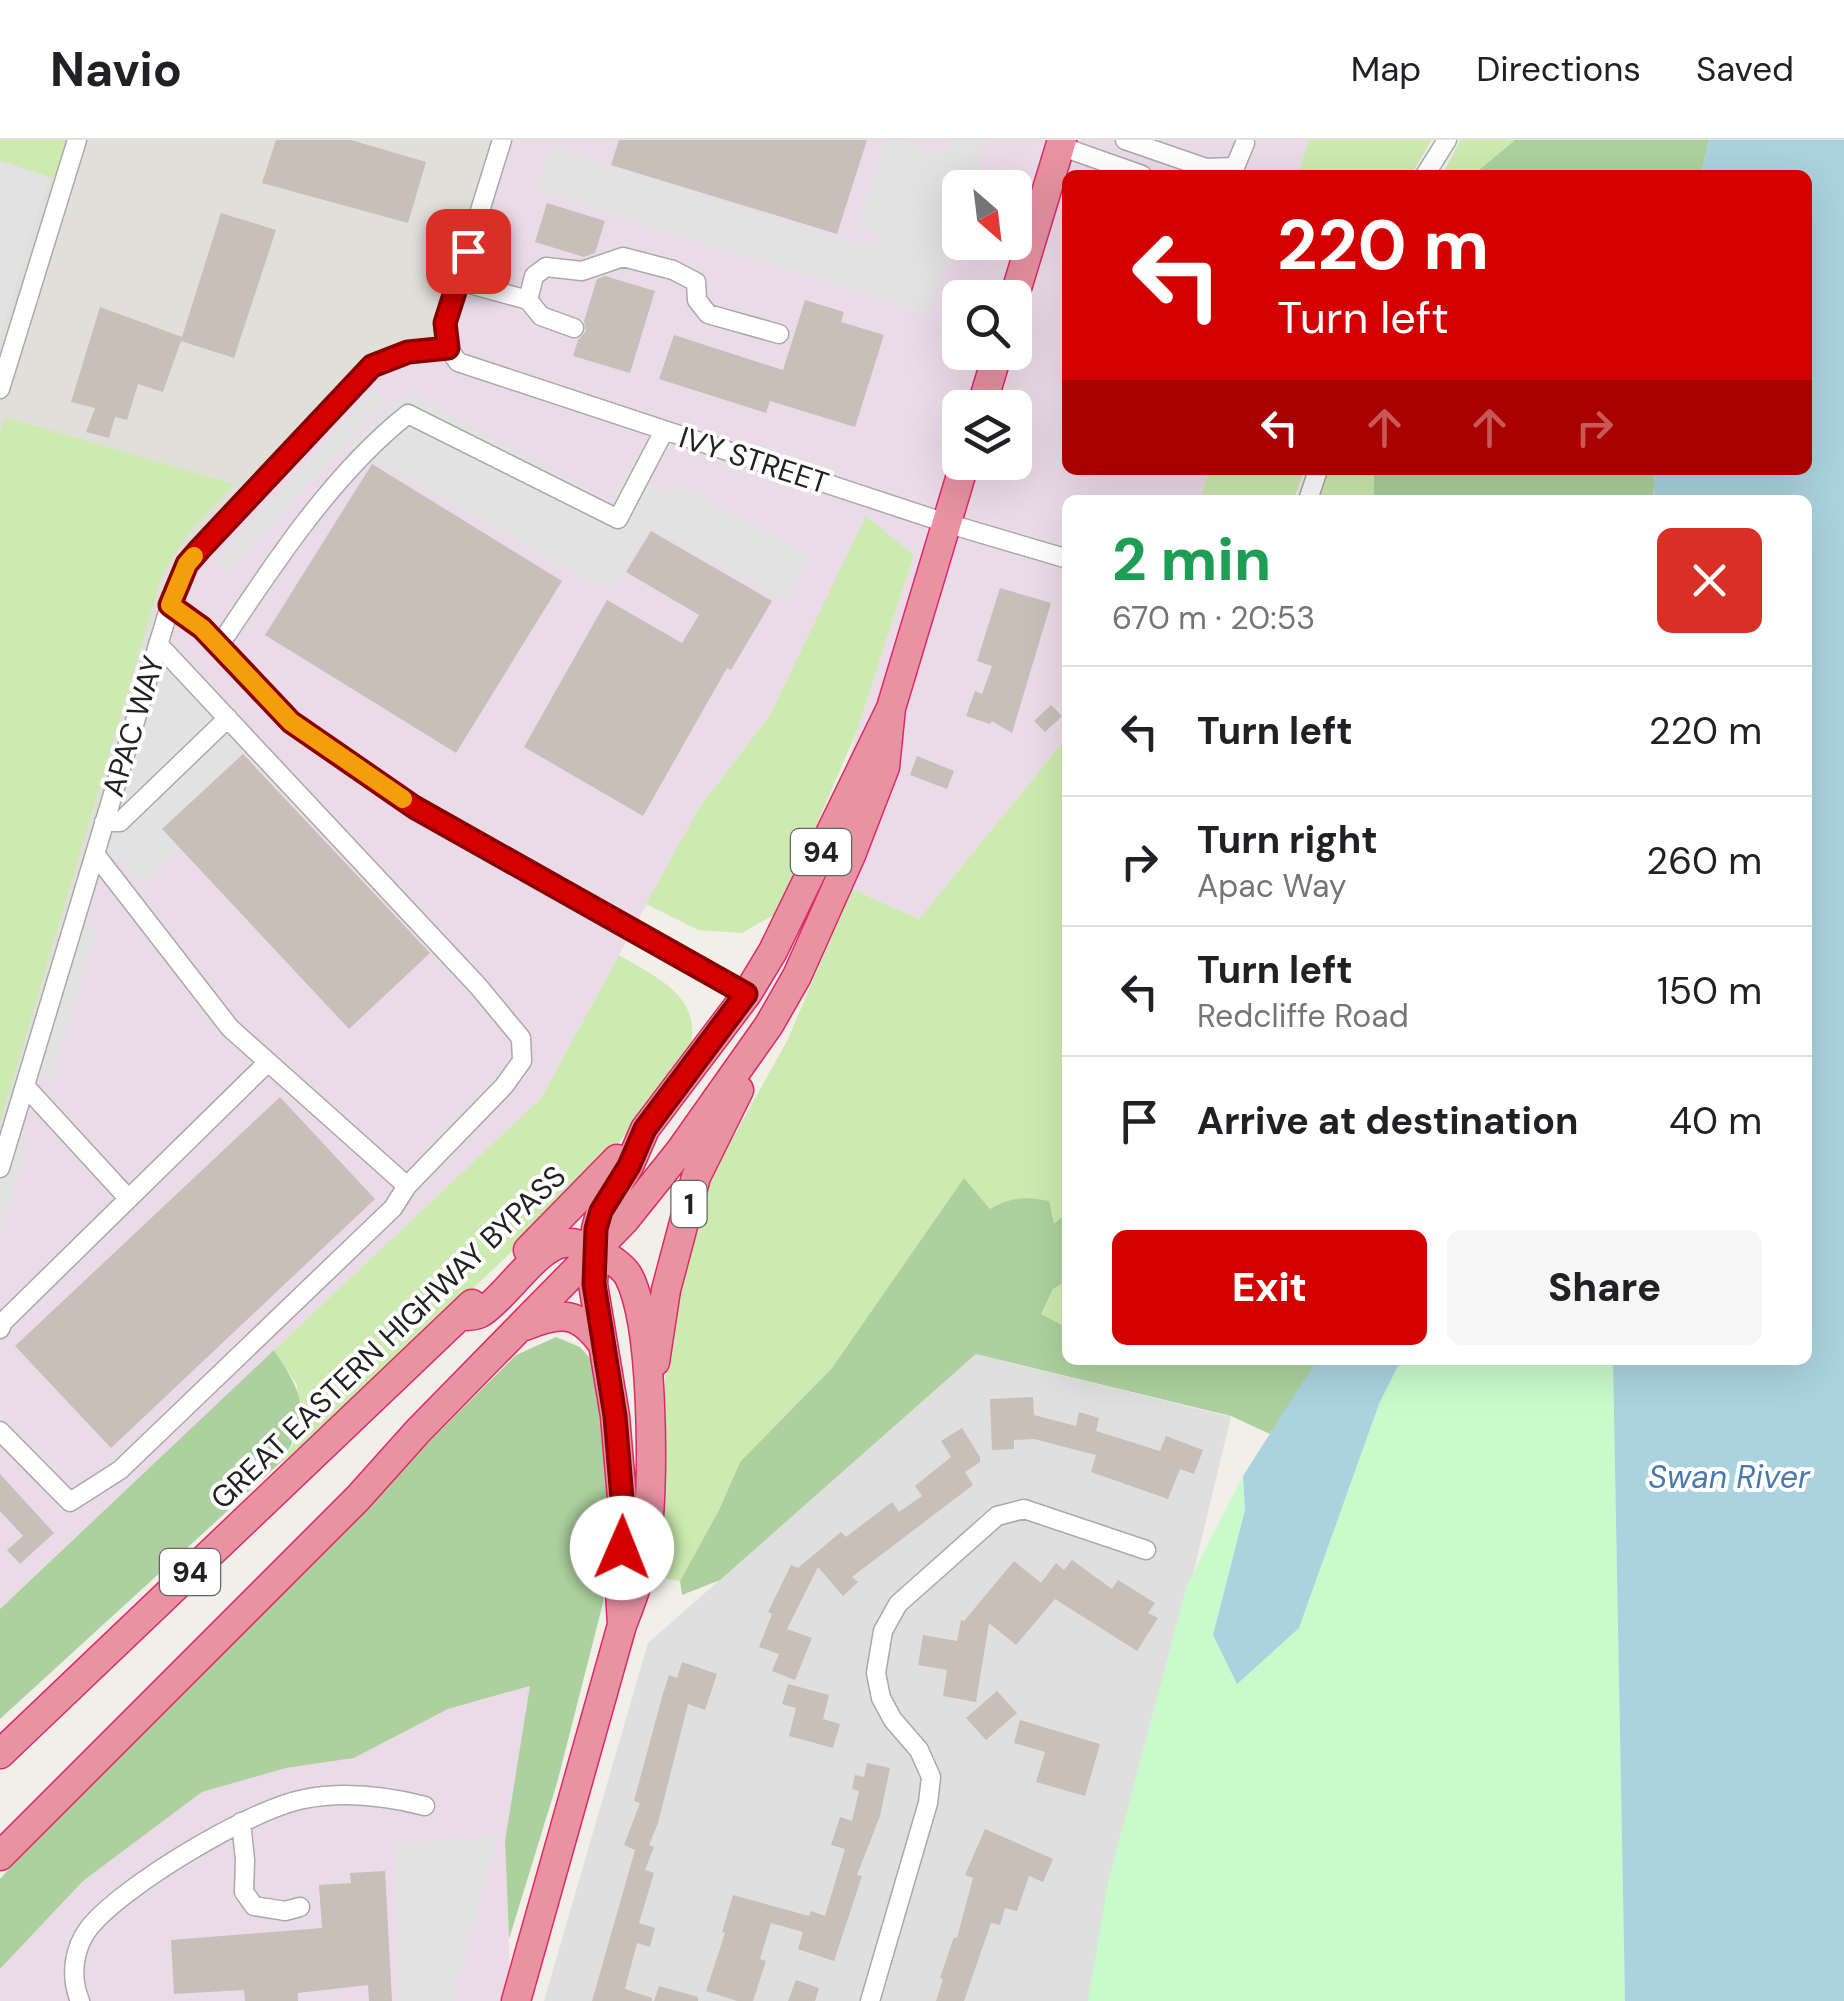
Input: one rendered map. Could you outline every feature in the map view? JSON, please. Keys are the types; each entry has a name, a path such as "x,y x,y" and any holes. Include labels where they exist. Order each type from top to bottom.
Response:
{"highway":[{"path":"1019,280 1061,143"},
{"name":"94","path":"645,1129 746,994 773,951 891,708 959,480"},
{"name":"94","path":"0,1856 358,1498 624,1220 680,1151 769,1025 805,958 884,767 891,708"},
{"name":"1","path":"516,2001 622,1625 638,1585 648,1532 650,1397 666,1290 696,1177 769,1025"},
{"name":"1","path":"622,1625 620,1573 624,1522 615,1416 594,1284 594,1251 601,1211 629,1166 645,1129"},
{"name":"GREAT EASTERN HIGHWAY BYPASS","path":"0,1754 560,1220 645,1129"},
{"path":"460,1316 480,1314 547,1251 563,1244 594,1251 618,1262 629,1277 638,1305 650,1397"},
{"path":"522,1327 562,1314 585,1323 604,1346"}],"street":[{"path":"0,390 77,140"},
{"path":"448,348 445,323 502,140"},
{"path":"1124,140 1206,168 1235,167 1245,143"},
{"path":"1428,170 1447,140"},
{"path":"1061,143 1129,170"},
{"path":"528,300 534,276 546,267 582,271 623,257 674,270 696,282 697,300 708,314 778,334"},
{"path":"459,281 528,300 541,316 574,328"},
{"name":"IVY STREET","path":"448,348 458,362 470,368 946,524 1062,557"},
{"name":"APAC WAY","path":"0,1168 170,605 187,564 372,366 408,352 448,348"},
{"path":"219,646 338,483 380,436 408,414 618,519 664,431"},
{"path":"170,605 202,628 291,722 414,807 746,994"},
{"path":"0,1431 70,1502 120,1470 393,1208 407,1186 504,1086 522,1061 521,1038 478,986 158,644"},
{"path":"104,822 120,822 228,718"},
{"path":"95,854 230,1028 407,1186"},
{"path":"0,1329 127,1197 268,1062"},
{"path":"25,1086 127,1197"},
{"path":"870,2001 928,1803 930,1777 919,1750 893,1720 876,1673 883,1631 898,1604 997,1516 1024,1509 1146,1550"},
{"path":"80,2001 75,1990 74,1965 87,1930 134,1887 241,1822 302,1799 383,1796 425,1806"},
{"path":"241,1822 246,1860 244,1892 254,1906 285,1911 300,1908"}],"shaded area":[{"path":"0,140 502,140 451,308 448,348 386,358 187,564 0,1168"},
{"path":"502,140 1309,140 1300,170 1062,170 1062,475 1208,475 1202,495 1062,495 1062,743 919,919 812,871 914,555 867,517 770,715 699,808 541,1098 0,1609 0,1168 187,564 356,380 445,336"},
{"path":"885,140 901,140 944,154 949,140 986,140 976,170 942,170 942,260 948,260 930,315 536,191 550,147 872,248 877,233 857,227"},
{"path":"0,161 49,177 0,336"},
{"path":"373,389 387,402 227,573 214,561"},
{"path":"413,394 609,503 628,468 669,493 674,483 809,554 784,602 649,528 614,587 587,581 350,447 400,398"},
{"path":"162,631 259,736 163,829 181,849 142,886 99,839"},
{"path":"81,922 98,927 53,1078 36,1074"},
{"path":"12,1140 27,1144 0,1238 0,1181"},
{"path":"976,1354 1231,1417 1090,2001 544,2001 648,1643"},
{"path":"531,1686 505,1841 511,2001 0,2001 0,1969 83,1881 202,1792 286,1768 354,1758 448,1709"},
{"path":"498,1836 453,2001 396,2001 395,1843"}],"green space":[{"path":"0,140 68,140 56,179 0,161"},
{"path":"1309,140 1432,140 1414,170 1300,170"},
{"path":"1460,140 1515,140 1479,170 1445,170"},
{"path":"1515,140 1709,140 1702,170 1479,170"},
{"path":"5,417 234,484 187,535 163,572 0,1123 0,433"},
{"path":"1208,475 1302,475 1296,495 1202,495"},
{"path":"1322,475 1374,475 1374,495 1315,495"},
{"path":"1374,475 1655,475 1653,495 1374,495"},
{"path":"866,516 914,555 857,731 779,912 742,933 698,930 646,904 699,808 770,715"},
{"path":"1062,743 1062,1218 1054,1225 990,1209 964,1179 832,1368 740,1462 680,1581 663,1578 665,1383 677,1283 705,1188 787,1041 852,889 919,919"},
{"path":"619,955 665,983 686,1006 692,1037 687,1057 598,1169 299,1455 281,1462 298,1436 297,1385 274,1350 541,1098"},
{"path":"964,1178 990,1209 1012,1200 1033,1198 1049,1201 1054,1224 1062,1217 1062,1284 1053,1289 1041,1314 1062,1325 1062,1365 1317,1365 1270,1434 1231,1416 976,1354 720,1580 682,1595 680,1581 740,1462 832,1368"},
{"path":"1062,1284 1062,1326 1040,1316 1053,1289"},
{"path":"556,1337 580,1347 598,1367 612,1501 603,1603 557,1783 509,1939 505,1841 530,1686 448,1709 354,1758 286,1768 202,1792 83,1881 0,1969 0,1879 79,1791 516,1355"},
{"path":"274,1350 292,1380 300,1405 297,1431 281,1462 0,1719 0,1609"},
{"path":"1398,1365 1613,1365 1625,2001 1088,2001 1108,1882 1187,1585 1243,1476 1245,1509 1213,1635 1299,1628 1379,1404"}],"water":[{"name":"Swan River","path":"1709,140 1844,140 1844,2001 1625,2001 1613,1365 1812,1365 1812,495 1653,495 1655,475 1812,475 1812,170 1702,170"},
{"path":"1314,1365 1398,1365 1379,1404 1299,1628 1237,1684 1213,1635 1245,1510 1243,1476"}],"building":[{"path":"276,140 351,140 426,162 408,223 262,183"},
{"path":"619,140 867,140 837,234 611,165"},
{"path":"547,203 605,221 595,253 584,257 535,242"},
{"path":"221,213 276,230 234,358 181,341 163,392 138,384 127,420 115,417 109,438 86,432 95,408 71,402 100,307 182,337"},
{"path":"605,276 655,291 630,373 573,356 586,331 584,321 597,279"},
{"path":"805,300 844,312 841,322 884,335 855,427 770,401 766,413 659,379 674,335 783,370"},
{"path":"372,464 562,581 456,753 265,635"},
{"path":"651,531 772,601 731,670 727,668 643,816 524,747 607,600 682,643 699,615 626,572"},
{"path":"1000,588 1051,603 1012,733 992,721 990,724 966,716 975,691 982,694 992,666 977,661"},
{"path":"1051,705 1062,716 1045,732 1034,721"},
{"path":"243,754 430,953 349,1029 162,829"},
{"path":"917,756 954,771 947,789 910,775"},
{"path":"280,1097 375,1199 111,1448 15,1346"},
{"path":"1033,1397 1034,1415 1076,1426 1079,1412 1099,1418 1096,1431 1160,1451 1166,1436 1203,1450 1194,1474 1180,1469 1168,1499 1091,1472 1096,1455 1034,1439 1014,1440 1014,1449 992,1450 990,1399"},
{"path":"962,1428 980,1457 980,1462 965,1472 973,1485 852,1577 858,1582 843,1596 818,1567 787,1629 812,1638 795,1680 772,1671 779,1654 759,1647 772,1614 768,1612 791,1565 798,1568 841,1532 846,1537 892,1502 899,1512 922,1496 915,1486 951,1457 941,1441"},
{"path":"0,1474 54,1533 20,1564 7,1550 23,1536 0,1511"},
{"path":"1072,1560 1112,1589 1118,1580 1155,1603 1148,1613 1158,1618 1137,1651 1055,1599 1016,1645 989,1623 976,1702 943,1696 947,1670 918,1665 923,1635 957,1641 961,1620 1014,1561 1041,1583 1056,1563 1064,1570"},
{"path":"682,1662 717,1674 705,1710 688,1704 649,1845 654,1847 645,1870 654,1873 639,1923 655,1928 650,1947 637,1943 625,1989 652,2001 592,2001 635,1850 624,1845 640,1803 634,1801 669,1675 677,1678"},
{"path":"788,1684 829,1695 823,1719 840,1724 833,1748 789,1736 796,1708 782,1704"},
{"path":"997,1691 1017,1713 986,1740 966,1718"},
{"path":"1020,1720 1100,1744 1085,1796 1036,1782 1045,1752 1014,1743"},
{"path":"867,1763 890,1768 880,1816 857,1875 862,1876 834,1961 798,1949 803,1932 771,1923 760,1959 766,1961 753,2001 737,2001 706,1991 733,1895 809,1916 811,1911 825,1916 845,1849 831,1845 840,1817 852,1821 859,1791 852,1789 855,1775 864,1777"},
{"path":"985,1829 1053,1859 1043,1882 1029,1876 1017,1911 1005,1908 1000,1925 991,1923 964,2001 936,2001 973,1878 965,1875"},
{"path":"385,1871 392,2001 369,2001 368,1985 298,1993 298,2001 245,2001 244,1990 174,1994 171,1940 322,1928 319,1885 351,1883 350,1873"},
{"path":"796,1980 819,1988 815,2001 788,2001"},
{"path":"659,1986 698,1997 698,2001 654,2001"}],"slow traffic":[{"path":"194,556 170,605 202,628 291,722 403,799"}],"route":[{"path":"468,251 445,323 448,348 386,358 356,380 187,564 170,605 202,628 291,722 414,807 746,994 645,1129 629,1166 601,1211 596,1229 594,1284 615,1416 624,1522 622,1548"}]}
